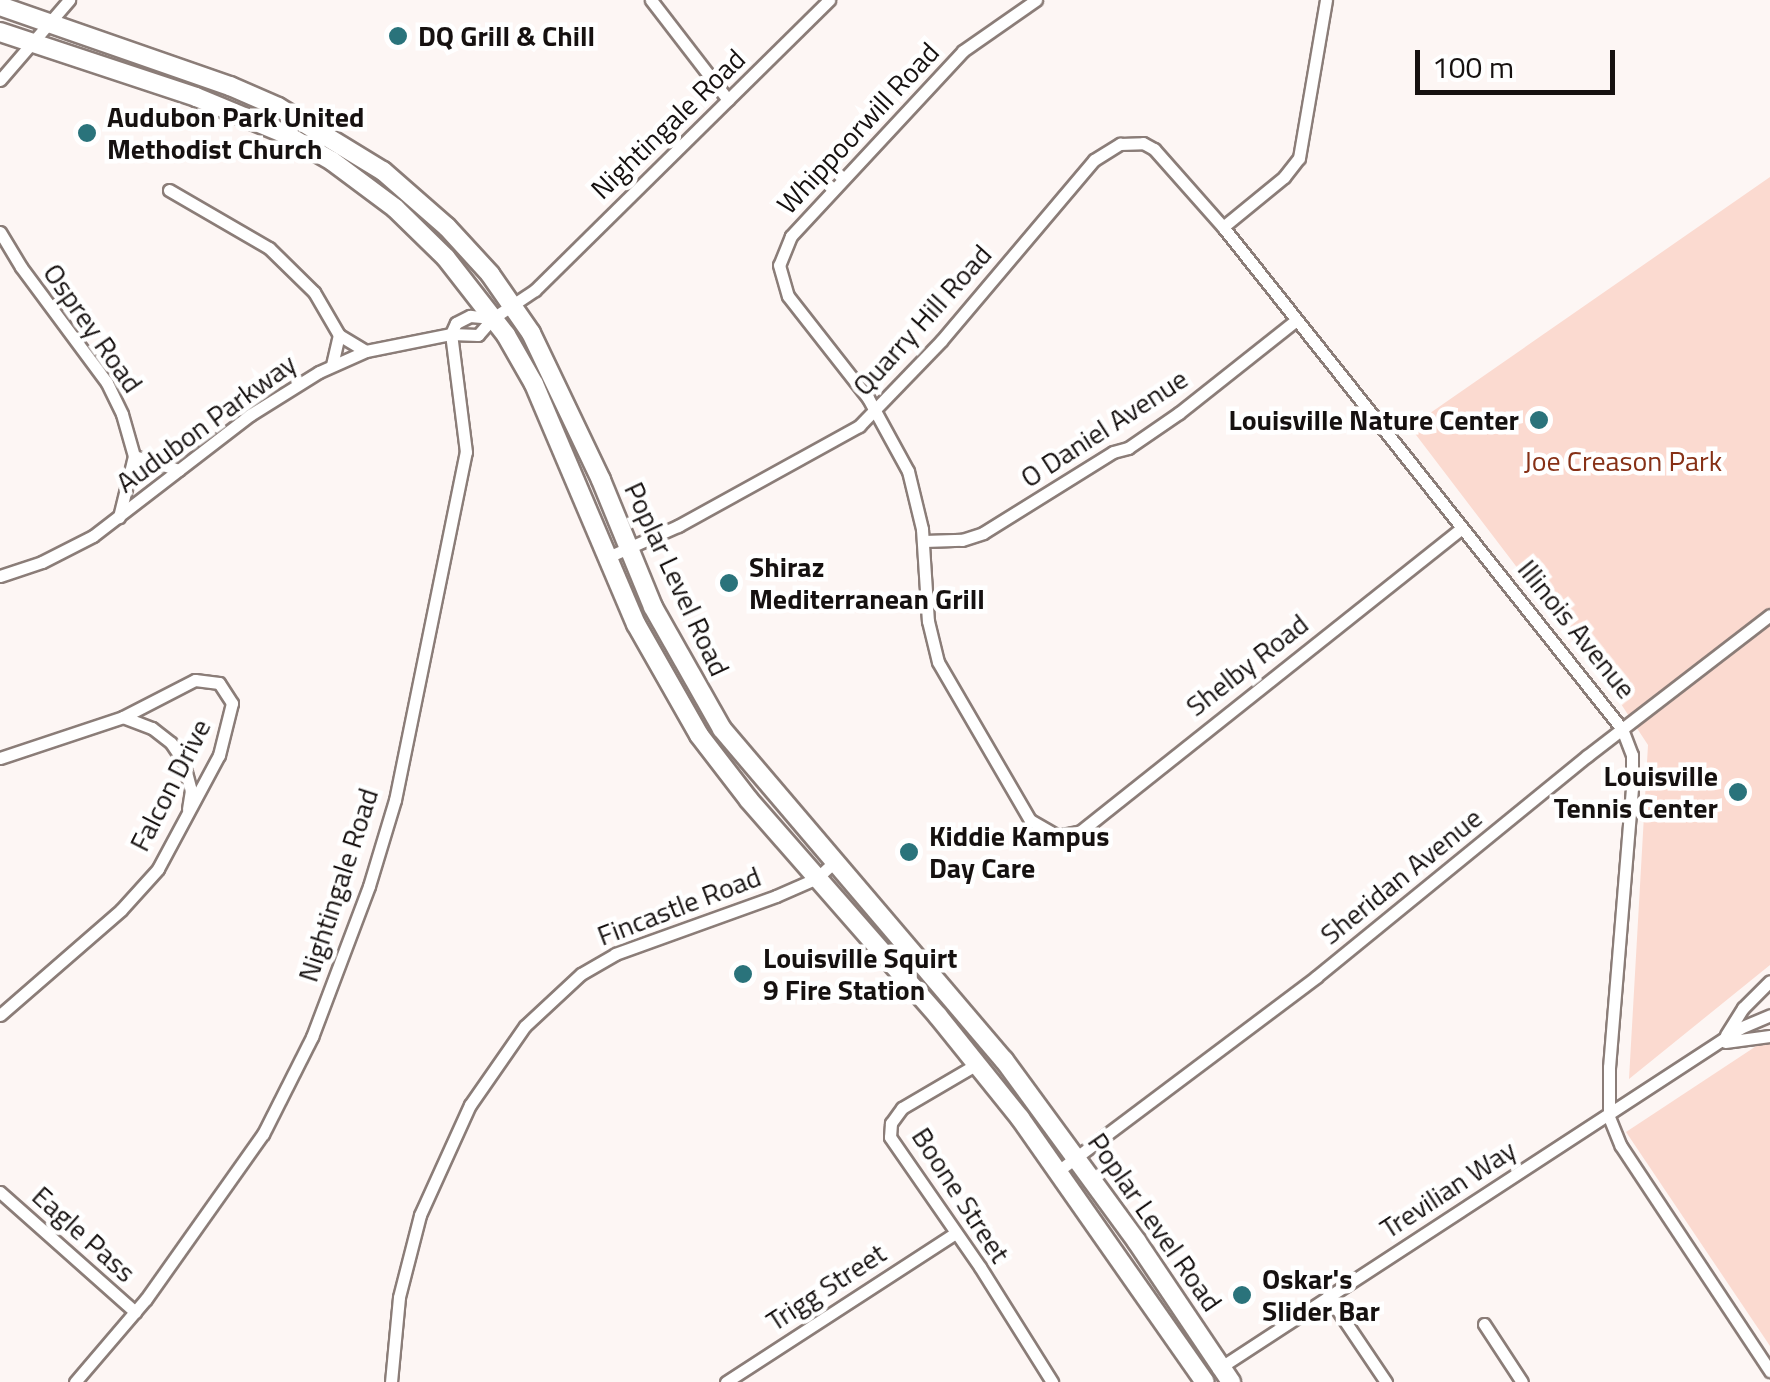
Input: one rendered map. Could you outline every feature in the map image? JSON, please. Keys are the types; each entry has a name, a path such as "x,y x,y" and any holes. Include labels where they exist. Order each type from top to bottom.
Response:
{"main road":[{"name":"Poplar Level Road","path":"0,6 230,86 339,140 383,170 448,227 512,307 548,366 694,687 746,762 974,1023 1076,1158 1226,1374"},
{"name":"Poplar Level Road","path":"0,32 235,112 332,162 425,235 493,318 534,384 636,624 679,705 737,786 977,1064 1058,1171 1202,1381"}],"street":[{"path":"0,80 31,42 51,26 69,0"},
{"path":"651,0 728,100"},
{"name":"Nightingale Road","path":"493,318 512,307 829,0"},
{"name":"Whippoorwill Road","path":"1036,0 962,51 782,250 781,280 788,296 868,398 908,471 924,541 928,622 938,662 1030,820 1048,834 1062,836"},
{"path":"1223,227 1284,177 1299,158 1326,0"},
{"name":"Quarry Hill Road","path":"608,558 838,439 873,412 941,341 1082,173 1108,149 1132,142 1154,149 1223,227"},
{"path":"169,190 269,248 314,292 340,335 366,351"},
{"name":"Illinois Avenue","path":"1223,227 1622,729 1632,755 1632,788 1609,1066 1610,1117 1621,1146 1770,1371"},
{"name":"Osprey Road","path":"0,232 20,268 108,383 134,456"},
{"name":"Audubon Parkway","path":"451,334 456,323 470,316 493,318"},
{"name":"Audubon Parkway","path":"0,576 76,546 250,415 332,365 366,351 451,334 478,335 493,318"},
{"name":"O Daniel Avenue","path":"924,541 962,540 983,533 1128,448 1180,413 1295,321"},
{"name":"Nightingale Road","path":"75,1382 135,1312 215,1206 263,1134 312,1037 369,886 394,800 466,452 451,334"},
{"path":"332,365 340,335"},
{"path":"119,517 134,456 179,470"},
{"name":"Shelby Road","path":"1062,836 1081,832 1461,529"},
{"name":"Sheridan Avenue","path":"1058,1171 1316,977 1622,729 1770,615"},
{"name":"Falcon Drive","path":"0,1014 121,910 158,869 187,821 230,722 227,690 210,680 195,680 123,717"},
{"path":"0,758 123,717 152,728 171,743 183,761 191,790 187,821"},
{"name":"Fincastle Road","path":"390,1382 398,1297 420,1215 470,1105 525,1026 581,974 615,954 816,878 833,863"},
{"name":"Trevilian Way","path":"1720,1043 1743,1008 1770,982"},
{"name":"Trevilian Way","path":"1202,1381 1226,1374 1328,1296 1720,1043 1770,1015"},
{"path":"1720,1043 1770,1036"},
{"name":"Boone Street","path":"977,1064 902,1108 890,1130 1052,1382"},
{"name":"Eagle Pass","path":"0,1192 135,1312"},
{"name":"Trigg Street","path":"726,1382 954,1234"},
{"path":"1328,1296 1386,1382"},
{"path":"1484,1324 1522,1382"}],"green space":[{"name":"Joe Creason Park","path":"1770,177 1770,965 1629,1079 1648,745 1410,427"},
{"path":"1770,1037 1770,1346 1626,1132"}],"place":[{"name":"DQ Grill & Chill","path":"398,36"},
{"name":"Audubon Park United Methodist Church","path":"87,133"},
{"name":"Louisville Nature Center","path":"1539,420"},
{"name":"Shiraz Mediterranean Grill","path":"729,583"},
{"name":"Louisville Tennis Center","path":"1738,792"},
{"name":"Kiddie Kampus Day Care","path":"909,852"},
{"name":"Louisville Squirt 9 Fire Station","path":"743,974"},
{"name":"Oskar's Slider Bar","path":"1242,1295"}]}
